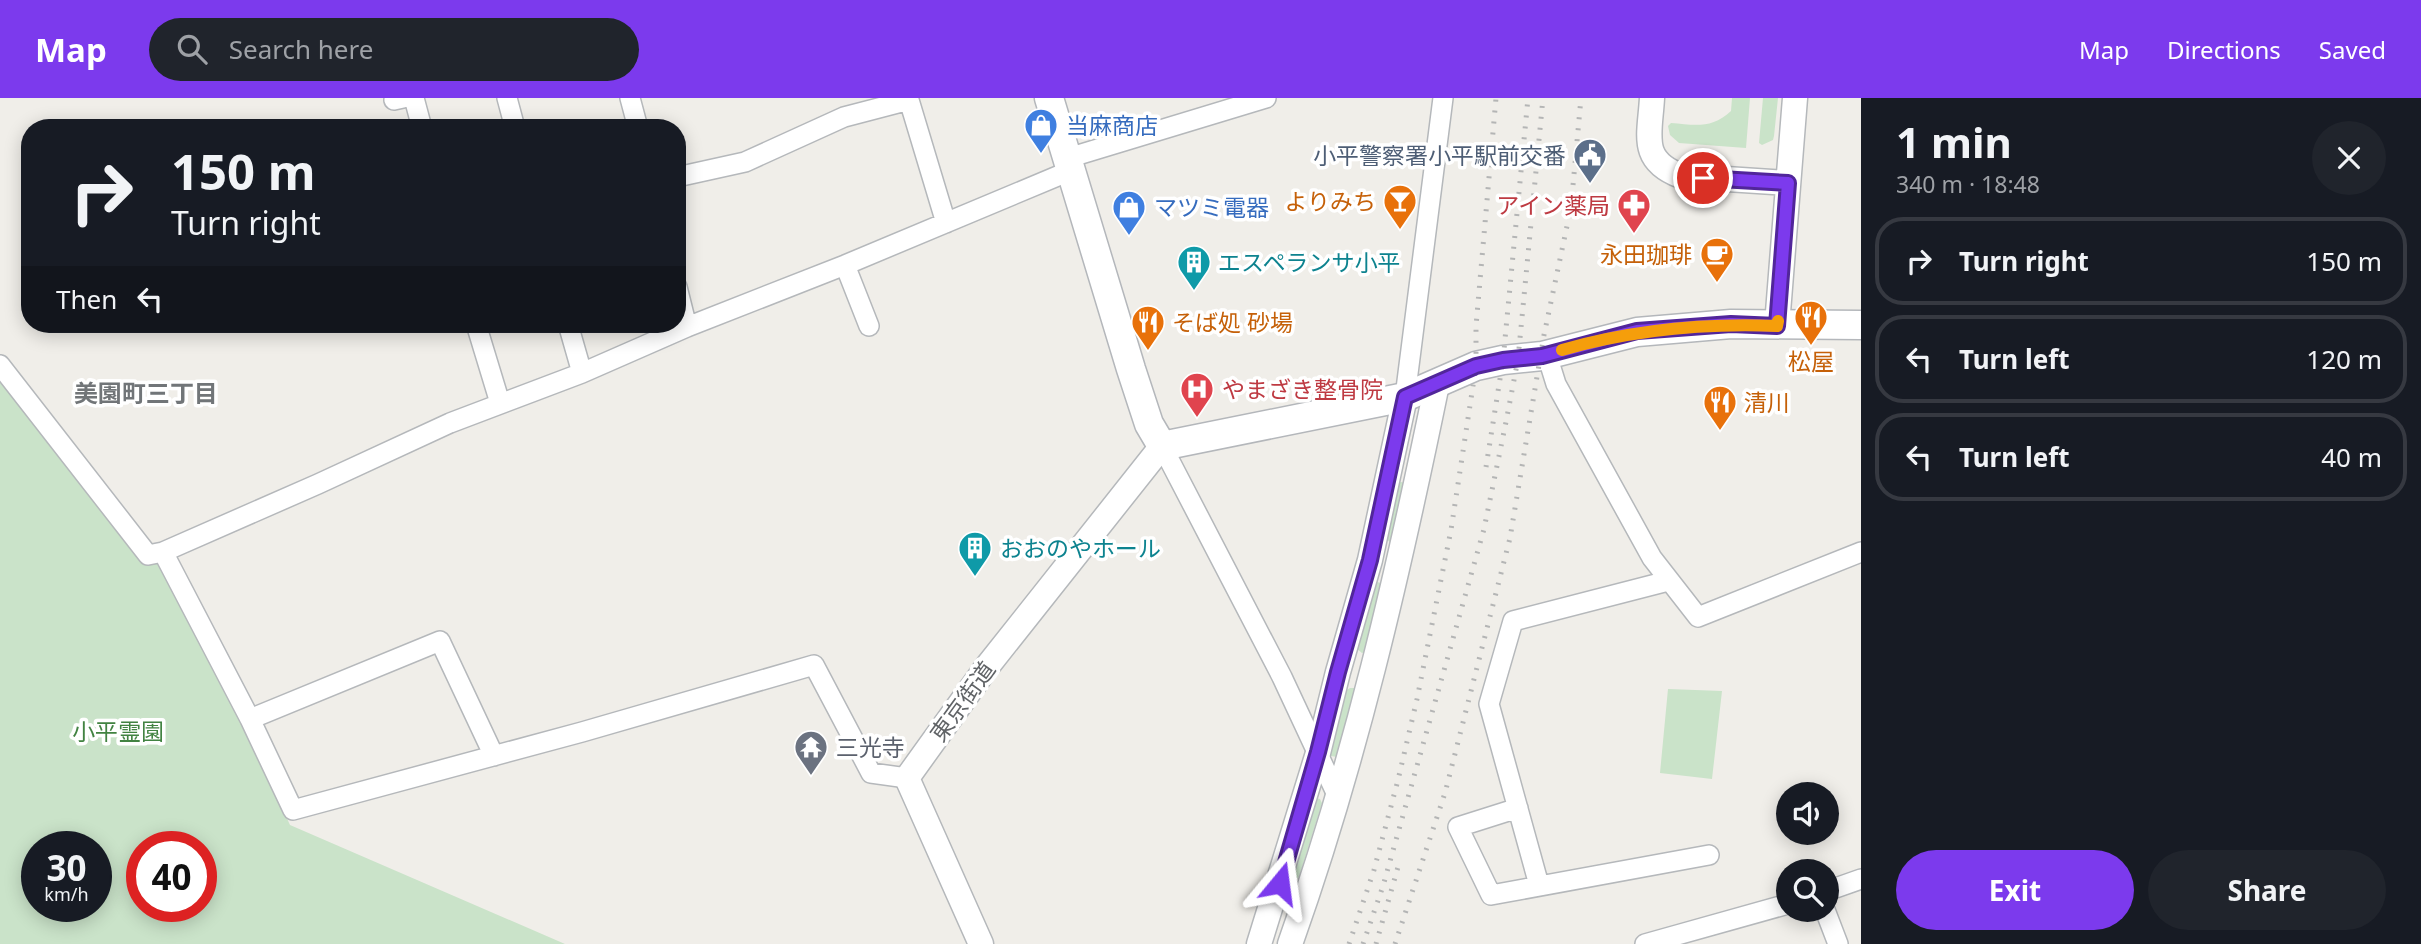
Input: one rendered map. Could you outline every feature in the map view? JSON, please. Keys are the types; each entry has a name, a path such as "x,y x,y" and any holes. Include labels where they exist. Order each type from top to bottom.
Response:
{"main road":[{"path":"1049,98 1149,424 1162,446 1405,397 1476,366 1547,355 1637,331 1731,324 1774,333 1861,327"}],"street":[{"path":"414,98 420,119"},
{"path":"507,98 513,119"},
{"path":"630,98 636,119"},
{"path":"686,323 687,327 845,265 946,222 1070,164 1266,98"},
{"path":"1259,944 1280,883 1318,752 1370,560 1405,397 1443,98"},
{"path":"1652,98 1650,147 1654,160 1665,170 1681,176 1788,183"},
{"path":"1774,333 1795,98"},
{"path":"686,175 745,162 844,117 909,100 946,222"},
{"path":"845,265 869,327"},
{"path":"479,333 500,403"},
{"path":"571,333 582,373"},
{"path":"0,365 148,555 163,552 318,484 444,425 582,373 673,333"},
{"path":"1547,355 1556,384 1653,558 1668,581 1699,617 1861,552"},
{"path":"1290,944 1338,797 1373,673 1402,553 1437,384"},
{"path":"1162,446 1282,677 1338,797"},
{"name":"東京街道","path":"907,778 985,668 1162,446"},
{"path":"163,552 250,719 293,810 814,665 871,773 907,778 981,944"},
{"path":"1539,885 1489,704 1513,621 1668,581"},
{"path":"250,719 440,641 494,756"},
{"path":"1518,807 1458,827 1491,895 1709,855"},
{"path":"1839,887 1861,879"},
{"path":"1645,944 1776,907"},
{"path":"1830,922 1838,944"}],"green space":[{"path":"1732,98 1750,98 1746,148 1679,143 1670,135 1668,126 1671,123 1703,125 1724,117 1731,111"},
{"path":"1763,98 1778,98 1773,140 1762,145 1759,143"},
{"name":"小平霊園","path":"0,378 145,563 168,560 290,825 565,944 0,944"},
{"path":"1405,483 1391,543 1385,538 1396,484"},
{"path":"1381,583 1366,652 1362,653 1356,648 1373,584"},
{"path":"1354,688 1356,693 1337,757 1331,756 1329,751 1345,691"},
{"path":"1668,689 1722,691 1712,779 1660,773"},
{"path":"1316,798 1322,803 1299,877 1295,880 1289,875"}],"railway":[{"path":"1349,944 1374,870 1398,780 1451,530 1476,366 1476,326 1496,98"},
{"path":"1486,467 1503,360 1528,98"},
{"path":"1363,944 1383,886 1484,529 1518,359 1543,98"},
{"path":"1395,944 1445,793 1510,538 1544,335 1571,207 1581,98"},
{"path":"1376,944 1398,867"}],"slow traffic":[{"path":"1562,350 1637,331 1731,324 1777,326 1778,321"}],"place":[{"name":"当麻商店","path":"1041,155"},
{"name":"小平警察署小平駅前交番","path":"1590,185"},
{"name":"よりみち","path":"1400,231"},
{"name":"アイン薬局","path":"1634,235"},
{"name":"マツミ電器","path":"1129,237"},
{"name":"永田珈琲","path":"1717,284"},
{"name":"エスペランサ小平","path":"1194,292"},
{"name":"松屋","path":"1811,347"},
{"name":"そば処 砂場","path":"1148,352"},
{"name":"やまざき整骨院","path":"1197,419"},
{"name":"清川","path":"1720,432"},
{"name":"おおのやホール","path":"975,578"},
{"name":"三光寺","path":"811,777"}],"district":[{"name":"美園町三丁目","path":"146,392"}],"route":[{"path":"1280,883 1370,560 1405,397 1476,366 1542,356 1637,331 1731,324 1777,326 1788,183 1703,178"}]}
